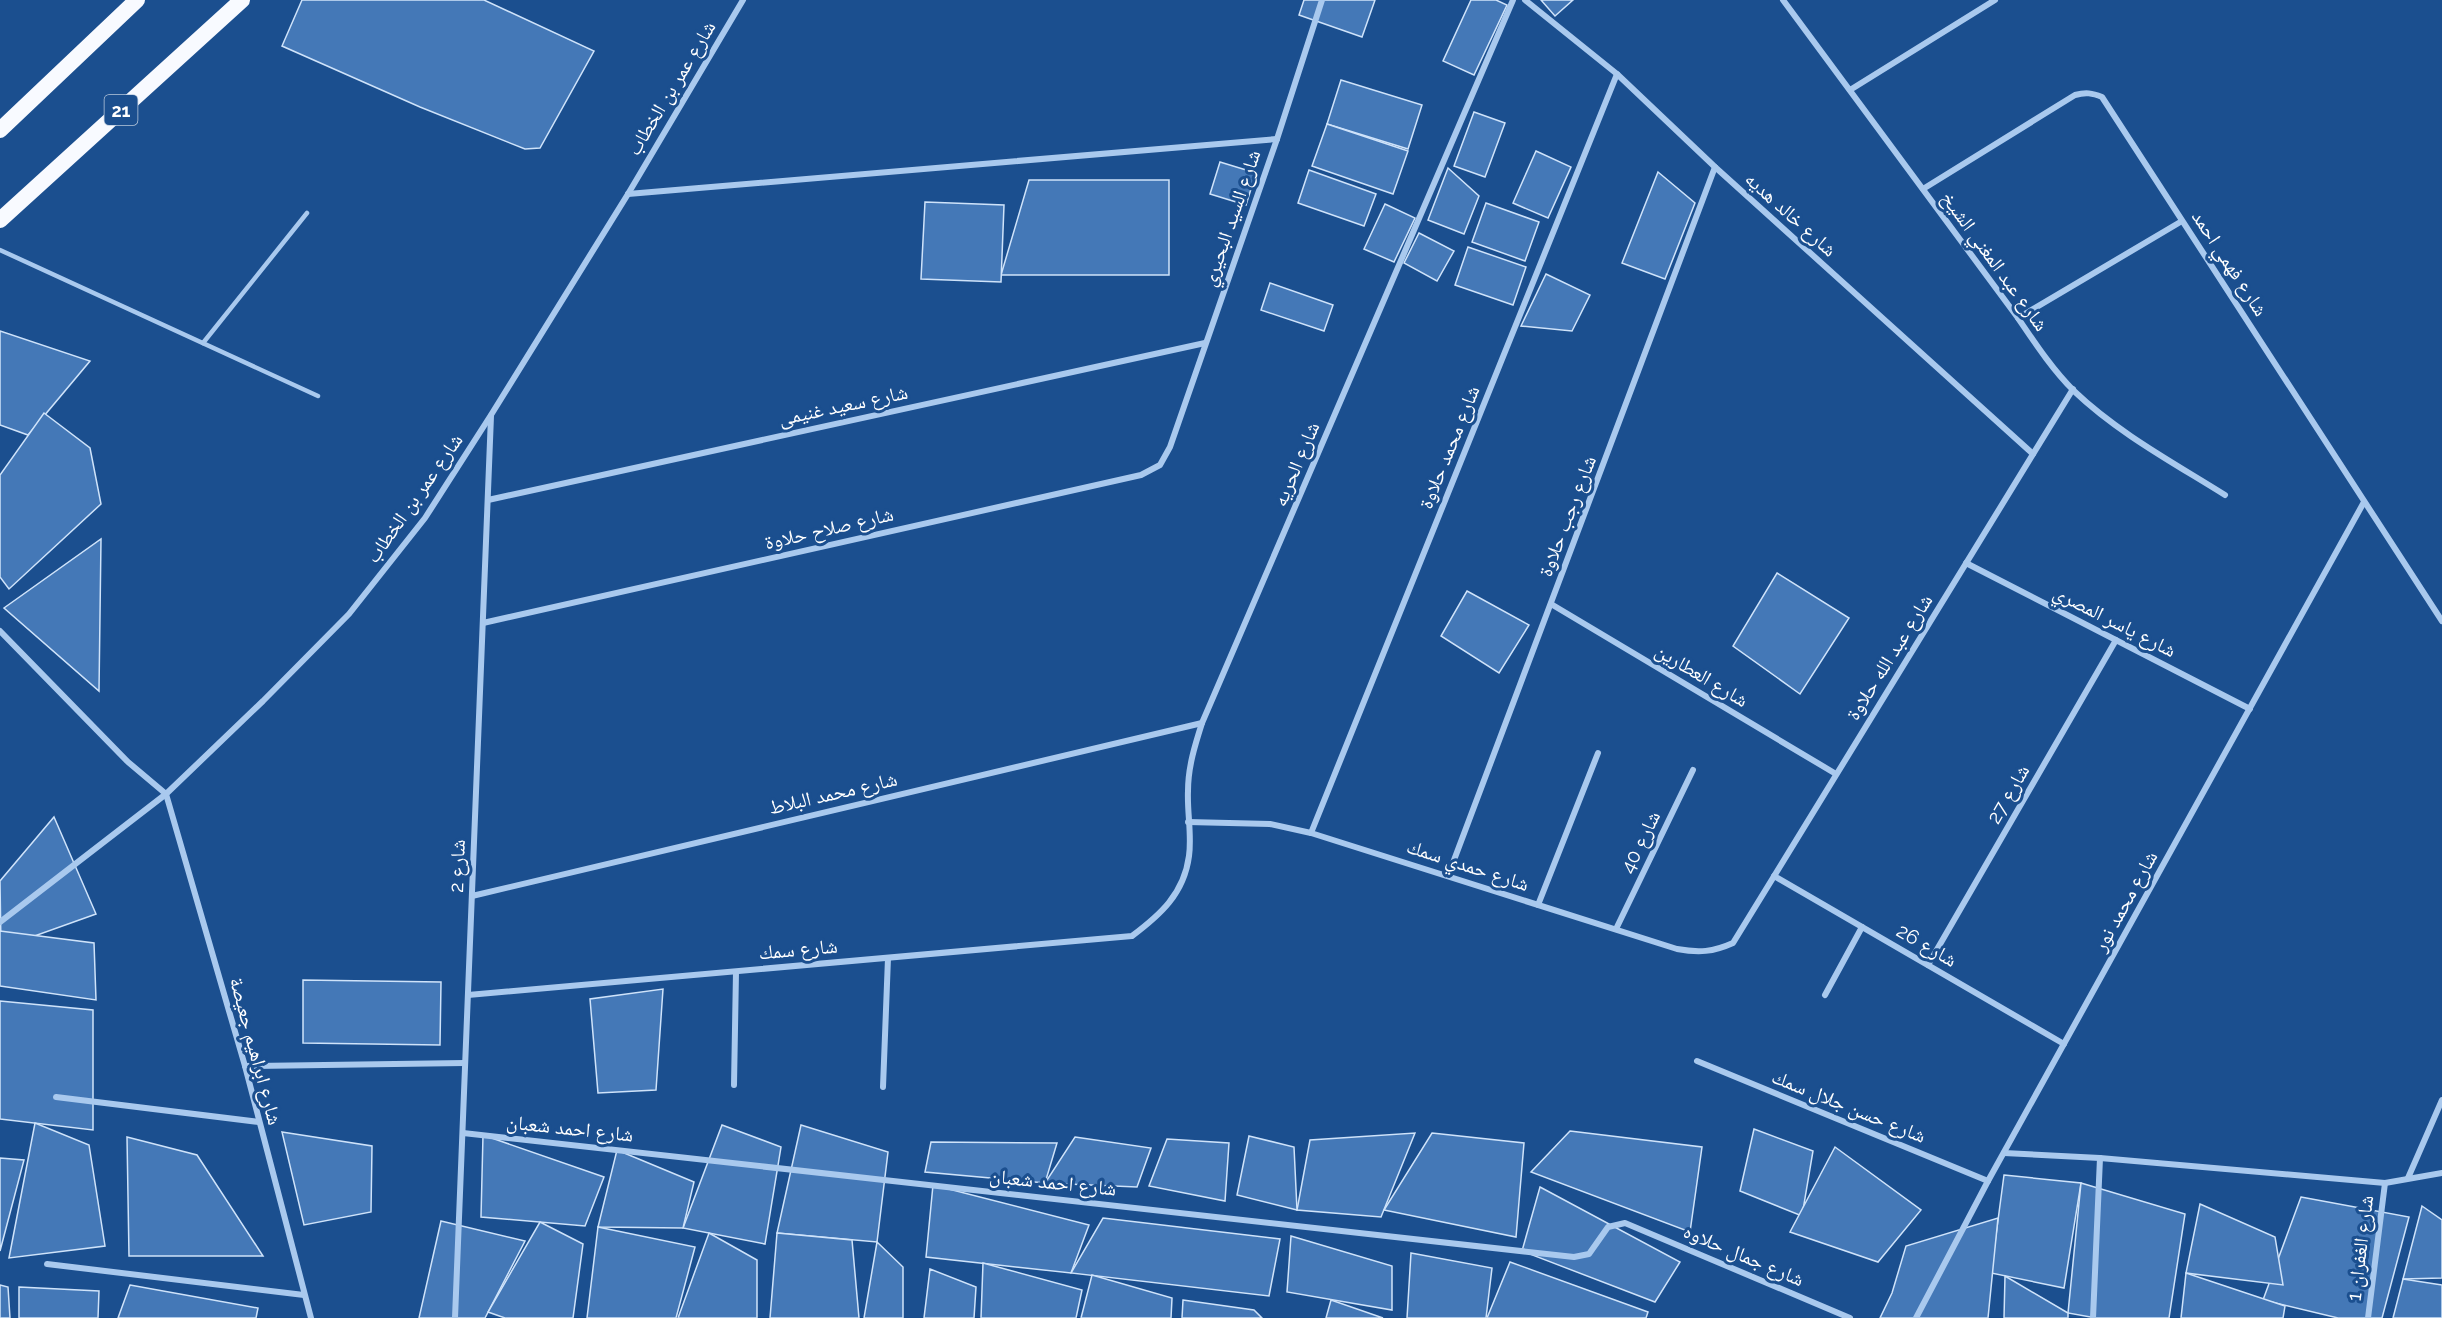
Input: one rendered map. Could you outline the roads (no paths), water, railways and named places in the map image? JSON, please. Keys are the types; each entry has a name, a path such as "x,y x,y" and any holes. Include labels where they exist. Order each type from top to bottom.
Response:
{"highway":[{"path":"0,130 137,0"},
{"name":"21","path":"0,220 242,0"}],"street":[{"name":"شارع عمر بن الخطاب","path":"0,922 166,794 349,614 425,518 628,194 743,0"},
{"name":"شارع السيد البحيري","path":"1170,447 1277,139 1322,0"},
{"name":"شارع الحريه","path":"1131,936 1159,916 1179,888 1189,856 1189,777 1192,755 1202,723 1513,0"},
{"name":"شارع خالد هديه","path":"1525,0 1617,74 1715,168 2033,454"},
{"name":"شارع عبد المغني الشيخ","path":"1783,0 2018,318 2043,356 2073,389 2124,432 2226,495"},
{"path":"1850,90 1995,0"},
{"name":"شارع محمد حلاوة","path":"1311,833 1617,74"},
{"name":"شارع فهمي احمد","path":"1923,189 2075,95 2084,92 2102,97 2442,621"},
{"path":"628,194 1277,139"},
{"name":"شارع رجب حلاوة","path":"1449,876 1715,168"},
{"path":"2018,318 2182,221"},
{"name":"شارع سعيد غنيمى","path":"488,500 1205,343"},
{"name":"شارع عبد الله حلاوة","path":"1733,943 2073,389"},
{"name":"شارع 2","path":"455,1318 491,415"},
{"name":"شارع صلاح حلاوة","path":"483,623 1142,475 1160,465 1170,447"},
{"name":"شارع محمد نور","path":"1916,1318 1988,1181 2364,502"},
{"name":"شارع ياسر المصري","path":"1966,563 2250,709"},
{"name":"شارع العطارين","path":"1551,604 1836,774"},
{"path":"0,631 128,762 166,794"},
{"name":"شارع 27","path":"1928,965 2116,640"},
{"name":"شارع محمد البلاط","path":"472,896 1202,723"},
{"path":"1538,905 1598,753"},
{"name":"شارع 40","path":"1616,929 1693,770"},
{"name":"شارع ابراهيم جعيصة","path":"166,794 245,1066 310,1318"},
{"name":"شارع حمدي سمك","path":"1188,822 1270,824 1311,833 1696,953 1715,951 1733,943"},
{"name":"شارع 26","path":"1774,876 2064,1044"},
{"path":"1825,995 1862,927"},
{"name":"شارع سمك","path":"468,995 1131,936"},
{"path":"883,1087 888,958"},
{"path":"734,1085 736,972"},
{"name":"شارع حسن جلال سمك","path":"1697,1061 1988,1181"},
{"path":"245,1066 465,1063"},
{"path":"56,1097 259,1122"},
{"path":"2408,1178 2442,1100"},
{"name":"شارع احمد شعبان","path":"462,1133 1574,1257 1589,1254 1608,1227 1625,1222"},
{"path":"2004,1153 2100,1158 2385,1183 2442,1173"},
{"path":"2093,1318 2100,1158"},
{"name":"شارع الغفران 1","path":"2368,1318 2385,1183"},
{"name":"شارع جمال حلاوه","path":"1625,1222 1850,1318"},
{"path":"47,1264 304,1295"}],"lane":[{"path":"203,343 307,213"},
{"path":"0,250 318,396"}]}
